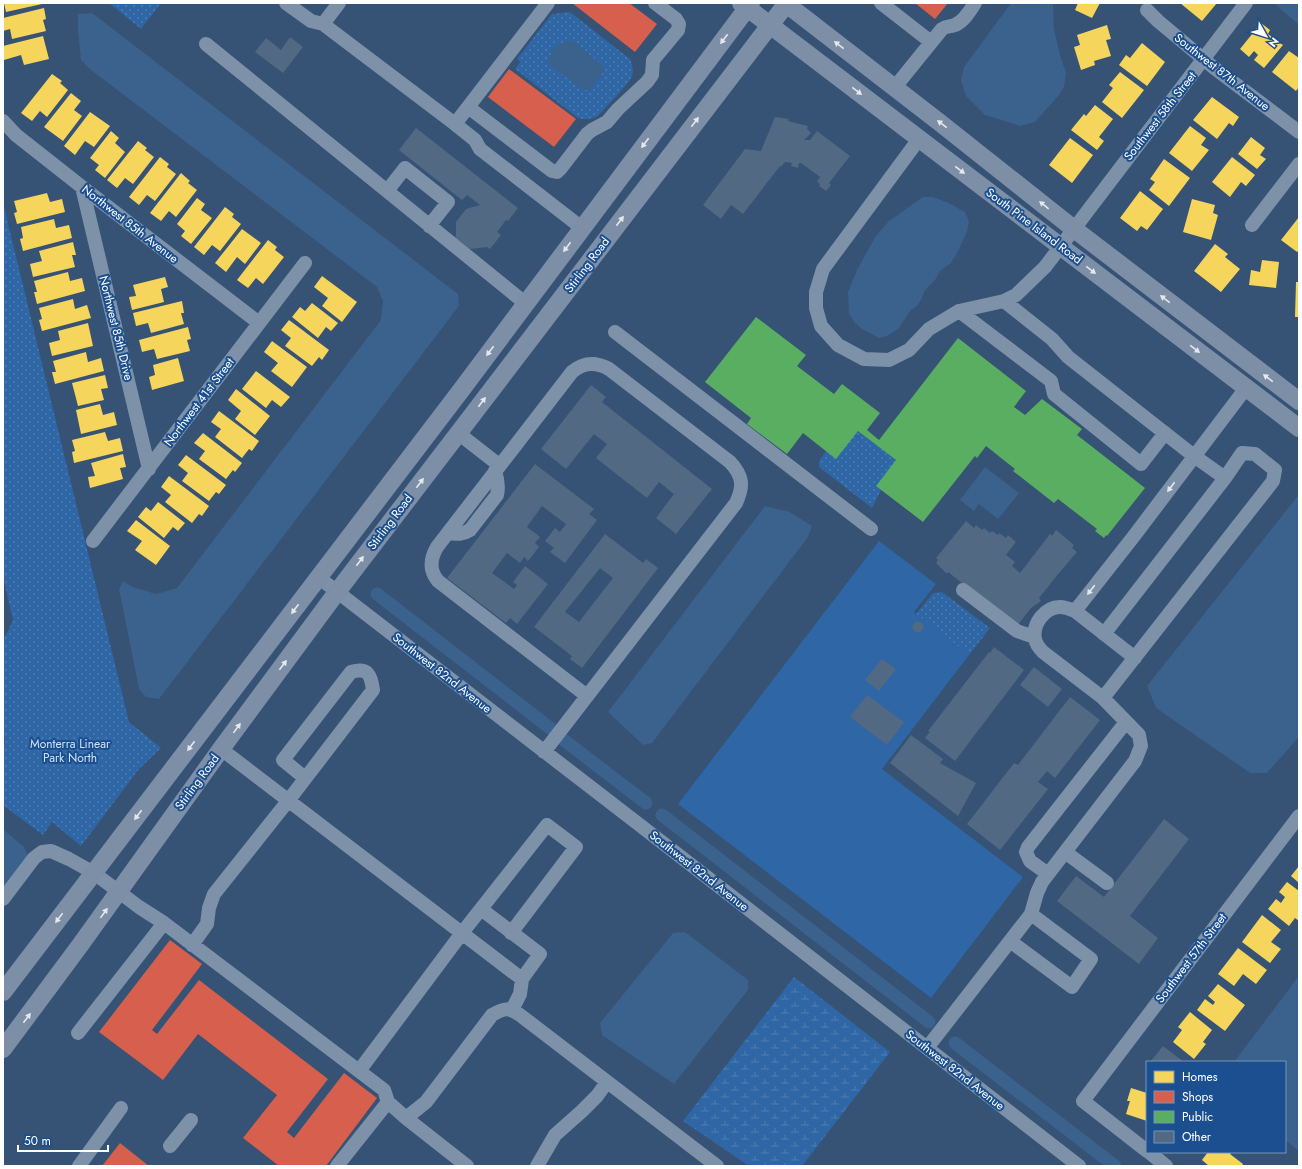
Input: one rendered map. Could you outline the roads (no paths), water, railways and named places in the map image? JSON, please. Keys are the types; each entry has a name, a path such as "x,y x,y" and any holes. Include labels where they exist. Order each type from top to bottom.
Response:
{"main road":[{"name":"Stirling Road","path":"3,1049 337,592 786,3"},
{"name":"South Pine Island Road","path":"786,3 895,87 1074,230 1299,401"},
{"name":"Stirling Road","path":"3,992 582,228 746,5"},
{"name":"South Pine Island Road","path":"746,5 919,139 1299,428"},
{"path":"525,303 546,318"}],"street":[{"path":"286,3 311,21 323,24 455,124 475,140 480,149 582,228"},
{"path":"323,24 339,3"},
{"path":"455,124 548,3"},
{"path":"468,107 552,171 557,172 587,134 607,122 618,109 647,82 652,75 653,60 678,30 679,24 676,19 655,3"},
{"path":"881,3 931,42"},
{"path":"895,87 942,29 962,21 976,3"},
{"name":"Southwest 58th Street","path":"919,139 824,269 816,292 816,308 821,326 838,344 864,359 889,360 909,350 929,329 959,311 1004,301 1016,295 1031,282 1045,268 1060,246 1074,230 1246,3"},
{"name":"Southwest 87th Avenue","path":"1147,10 1204,59 1299,132"},
{"path":"206,44 525,303"},
{"name":"Northwest 85th Avenue","path":"3,121 16,135 259,324"},
{"path":"1252,225 1299,164"},
{"path":"387,191 405,168 448,202 429,226"},
{"name":"Northwest 85th Drive","path":"82,187 149,468"},
{"name":"Northwest 41st Street","path":"93,541 305,263"},
{"path":"1004,301 1052,339 1068,357 1194,456 1225,478"},
{"path":"959,311 1051,381 1054,394 1141,464 1165,433"},
{"path":"615,332 871,529"},
{"path":"544,752 736,503 741,488 739,473 730,462 609,369 602,365 595,364 581,366 572,372 448,533 433,554 431,561 434,576 438,582 587,696"},
{"path":"1075,611 1246,388"},
{"path":"458,433 497,468"},
{"path":"1103,698 1273,481 1275,470 1255,454 1242,453 1225,478 1104,634"},
{"name":"Southwest 82nd Avenue","path":"318,577 1079,1166"},
{"path":"962,590 1017,631 1034,637"},
{"path":"927,1048 1032,914 1037,893 1042,882 1135,761 1142,746 1139,735 1103,698 1043,652 1036,644 1034,637 1038,620 1050,610 1058,607 1075,611 1135,658"},
{"path":"192,945 207,924 214,894 306,778 373,690 371,677 365,671 358,670 351,672 283,760 306,778"},
{"path":"1048,874 1030,861 1026,852 1028,847 1126,722"},
{"path":"221,749 522,979"},
{"name":"Southwest 57th Street","path":"1146,1149 1083,1101 1299,816"},
{"path":"359,1071 462,933 548,824 576,847 511,933"},
{"path":"3,899 34,858 42,852 51,851 94,873 139,907 164,923 384,1090 388,1102 406,1118 468,1166"},
{"path":"1065,852 1107,883"},
{"path":"481,909 540,954 522,979 520,994 512,1010"},
{"path":"1010,941 1072,987 1091,959 1032,914"},
{"path":"78,1033 164,923"},
{"path":"406,1118 426,1102 492,1015 501,1009 512,1010 717,1166"},
{"path":"537,1166 555,1135 597,1096 607,1082"},
{"path":"337,1166 388,1102"},
{"path":"79,1166 122,1108"},
{"path":"170,1146 191,1120"},
{"path":"1150,1153 1166,1166"}],"waterway":[{"path":"377,594 550,728"},
{"path":"565,741 646,803"},
{"path":"662,815 929,1022"},
{"path":"955,1043 1115,1166"}],"park label":[{"name":"Monterra Linear Park North","path":"70,751"}]}
